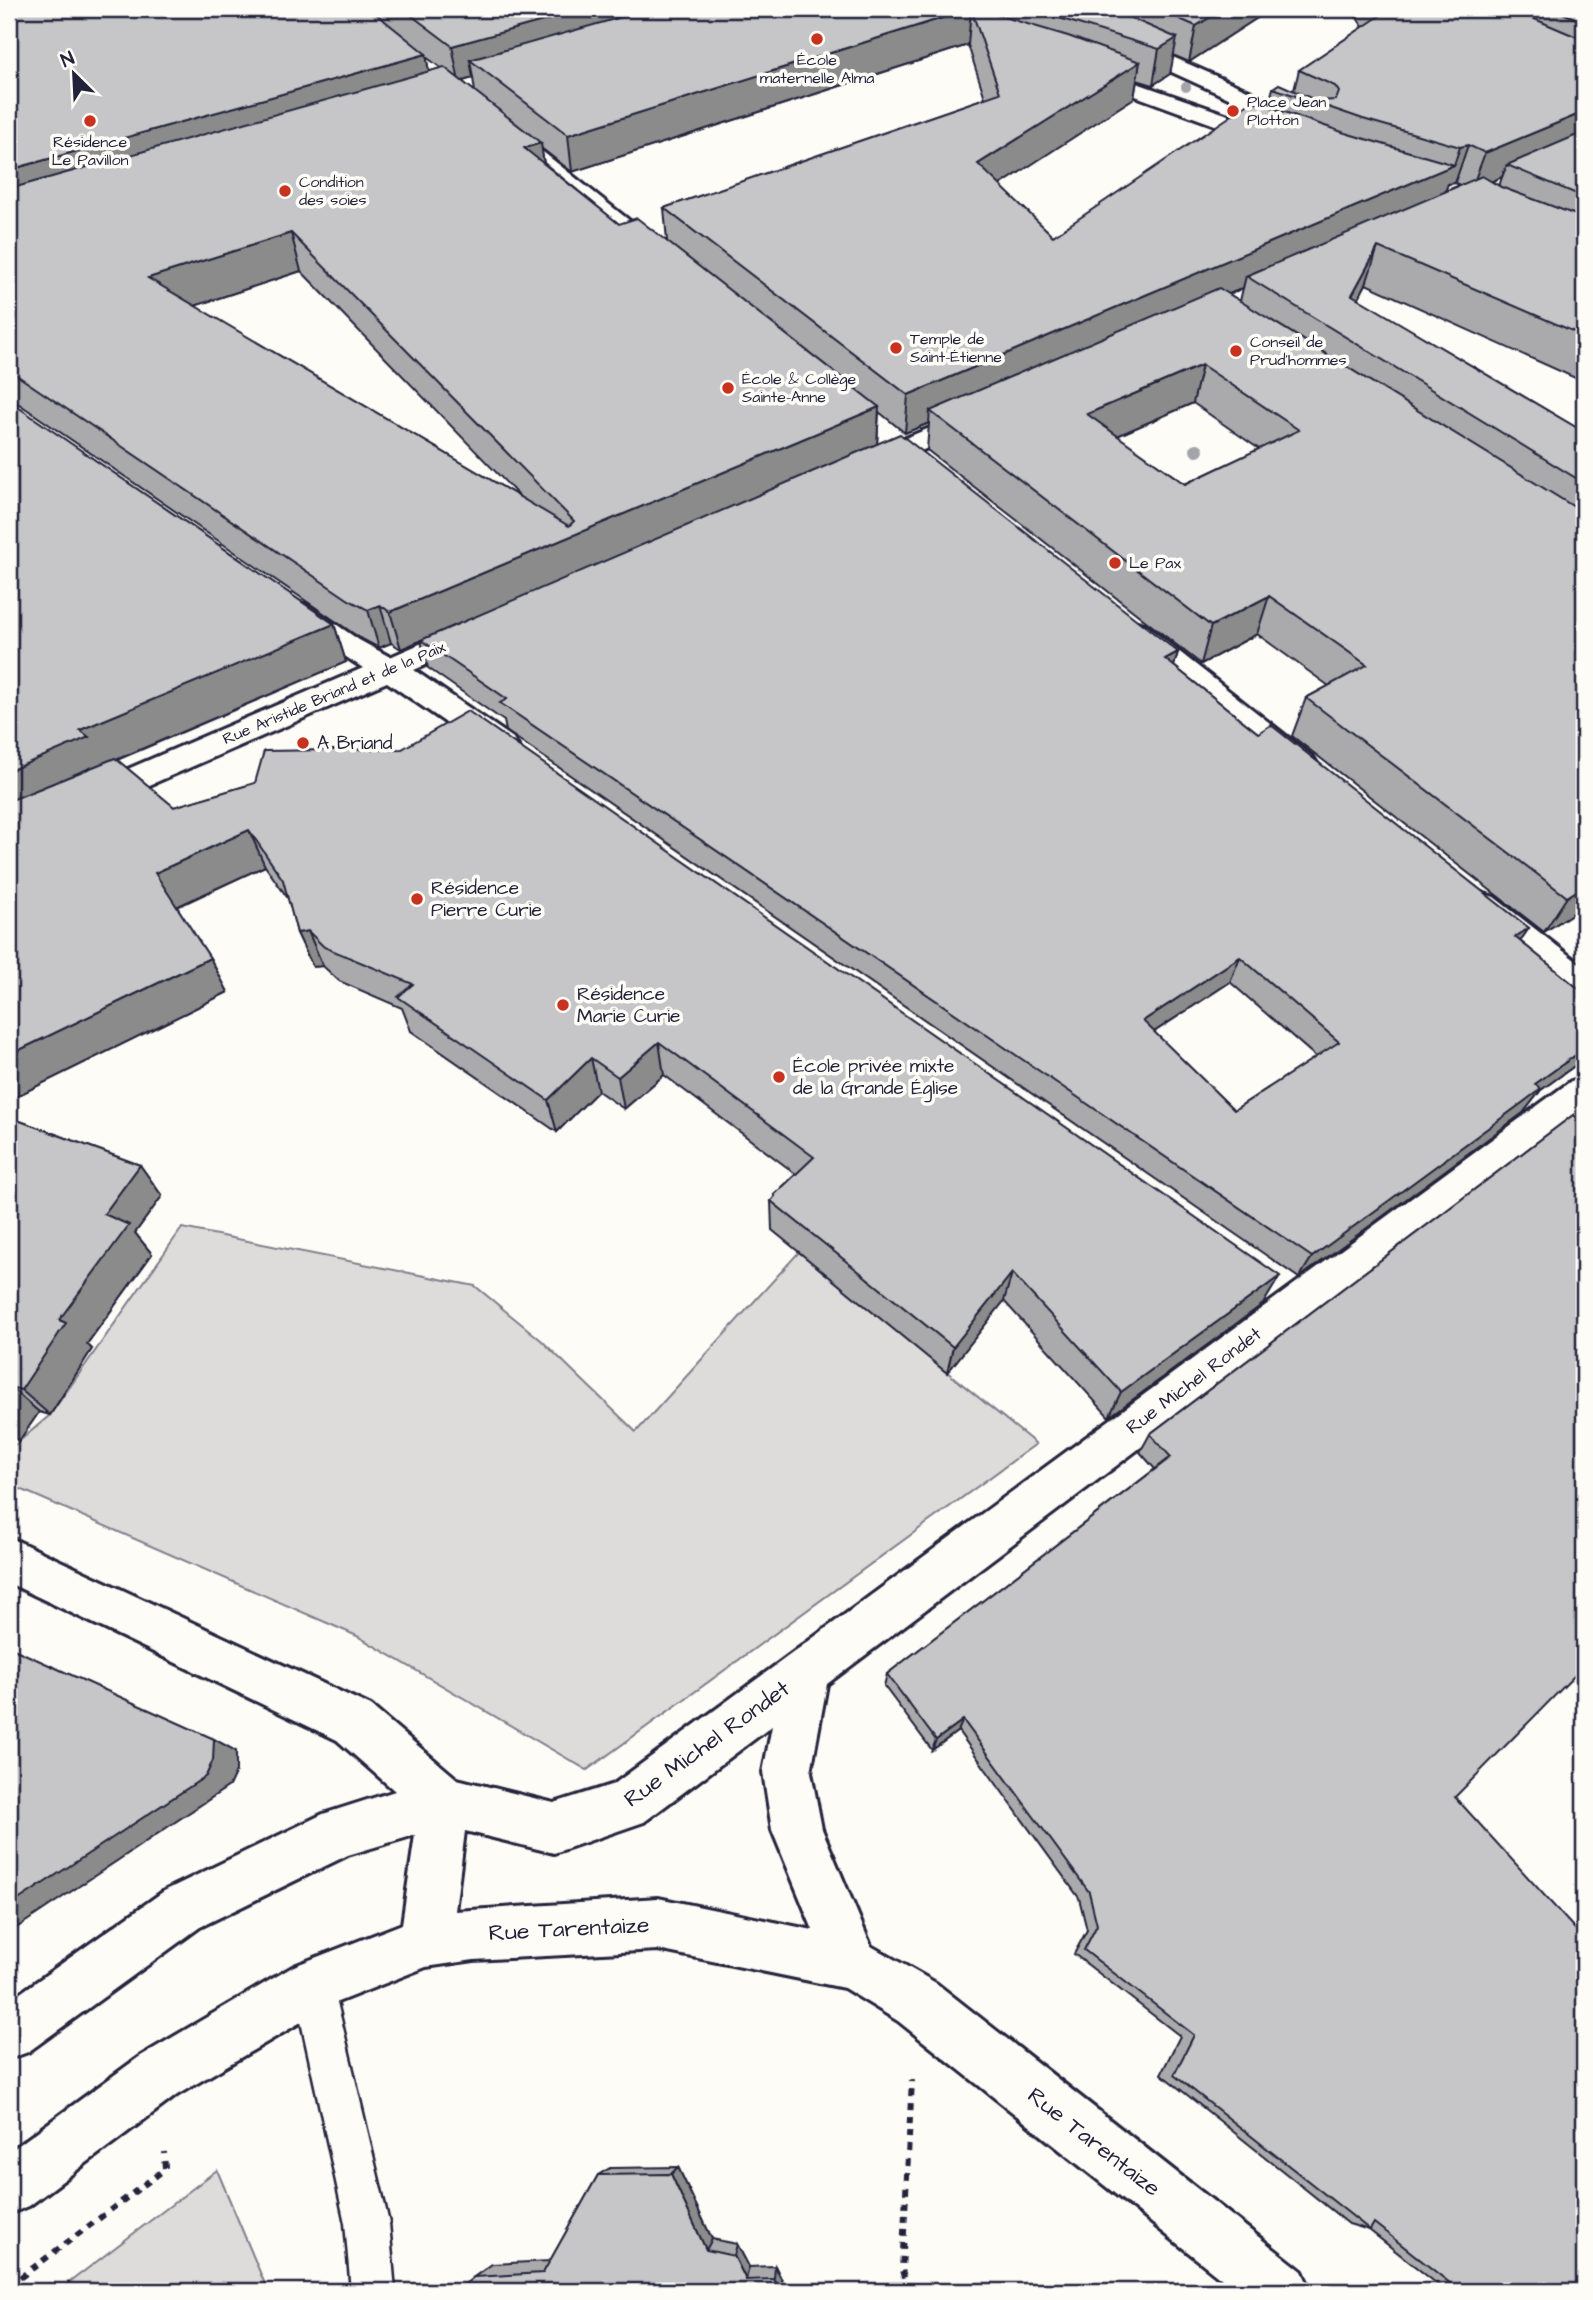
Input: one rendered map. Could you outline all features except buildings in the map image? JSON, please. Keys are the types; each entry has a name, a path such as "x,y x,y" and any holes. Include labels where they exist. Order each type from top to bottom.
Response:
{"street":[{"path":"1058,9 1080,23 1324,133"},
{"path":"1063,64 1290,144"},
{"path":"520,145 682,274"},
{"path":"836,477 1002,406"},
{"path":"272,594 348,647 388,669 525,762"},
{"path":"1108,611 1325,782"},
{"name":"Rue Aristide Briand et de la Paix","path":"9,834 503,620"},
{"path":"1454,885 1584,988"},
{"name":"Rue Michel Rondet","path":"444,1801 554,1828 627,1805 806,1672 1287,1295 1583,1096"},
{"path":"9,1559 354,1723 444,1801"},
{"name":"Rue Michel Rondet","path":"806,1672 787,1772 797,1830 853,1964"},
{"path":"426,1941 444,1801"},
{"path":"9,2033 182,1909 341,1832 444,1801"},
{"name":"Rue Tarentaize","path":"9,2186 158,2076 313,1985 426,1941 474,1934 658,1924 853,1964 917,2002 1282,2291"}],"lane":[{"path":"313,1985 367,2223 373,2291"}],"path":[{"path":"908,2291 902,2270 917,2002"}],"shaded area":[{"path":"182,1228 475,1286 541,1340 636,1432 799,1252 1036,1444 587,1770 357,1636 9,1484 9,1450 50,1415"},
{"path":"217,2170 267,2289 58,2291"}],"place":[{"name":"École maternelle Alma","path":"817,39"},
{"name":"Place Jean Plotton","path":"1233,111"},
{"name":"Résidence Le Pavillon","path":"90,121"},
{"name":"Condition des soies","path":"285,191"},
{"name":"Temple de Saint-Étienne","path":"896,348"},
{"name":"Conseil de Prud’hommes","path":"1236,351"},
{"name":"École & Collège Sainte-Anne","path":"728,388"},
{"name":"Le Pax","path":"1115,563"},
{"name":"A Briand","path":"303,743"},
{"name":"Résidence Pierre Curie","path":"417,899"},
{"name":"Résidence Marie Curie","path":"563,1005"},
{"name":"École privée mixte de la Grande Église","path":"779,1077"}]}
